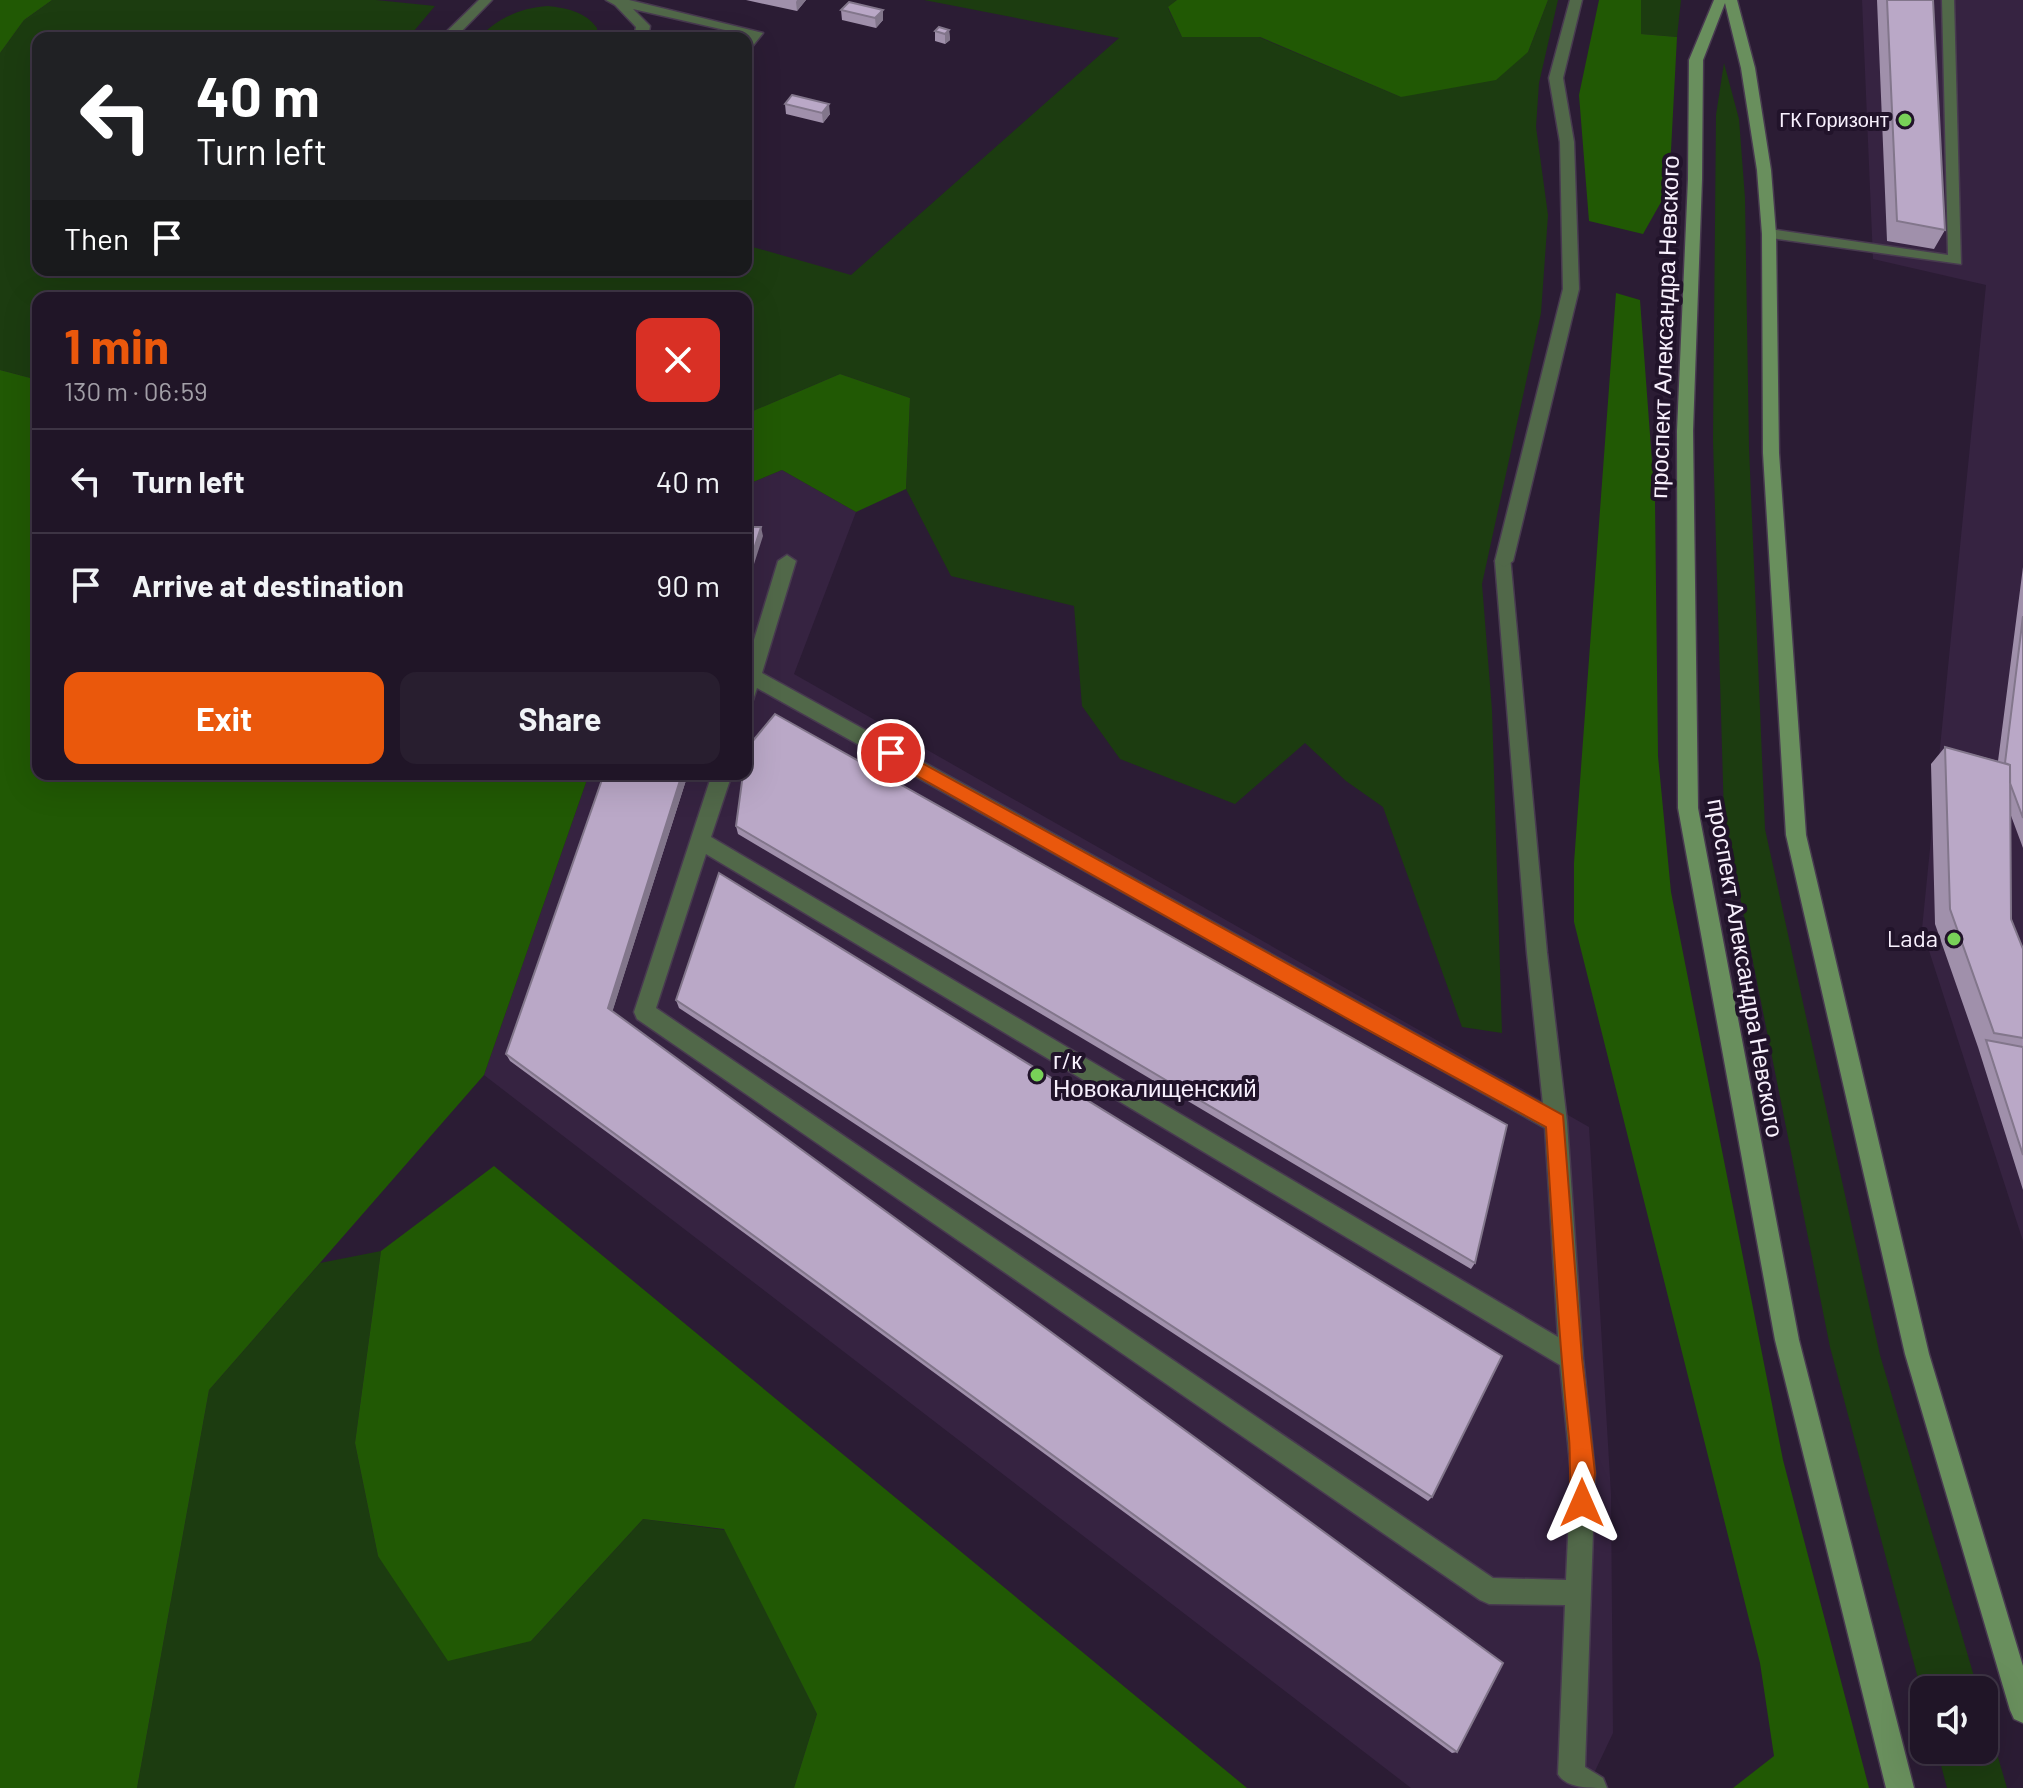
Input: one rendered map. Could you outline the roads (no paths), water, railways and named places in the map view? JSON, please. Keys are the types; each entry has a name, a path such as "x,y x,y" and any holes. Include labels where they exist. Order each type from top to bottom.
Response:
{"main road":[{"name":"проспект Александра Невского","path":"1720,0 1696,60 1695,179 1685,431 1688,808 1787,1340 1900,1788"},
{"path":"1731,0 1748,68 1769,234 1771,453 1796,835 1917,1354 2023,1710"}],"street":[{"path":"453,32 486,0"},
{"path":"1576,0 1556,78 1567,142 1571,289 1504,561 1537,953 1556,1122 1571,1358 1583,1473 1571,1774 1593,1788"},
{"path":"1769,234 1956,261 1948,0"},
{"path":"616,1 752,32"},
{"path":"616,1 643,26 642,32"},
{"path":"667,13 688,32"},
{"path":"752,676 787,561"},
{"path":"752,688 1556,1122"},
{"path":"720,780 644,1012 1489,1591 1578,1593"},
{"path":"702,842 1571,1358"}],"place":[{"name":"ГК Горизонт","path":"1905,120"},
{"name":"Lada","path":"1954,939"},
{"name":"г/к Новокалищенский","path":"1037,1075"}]}
